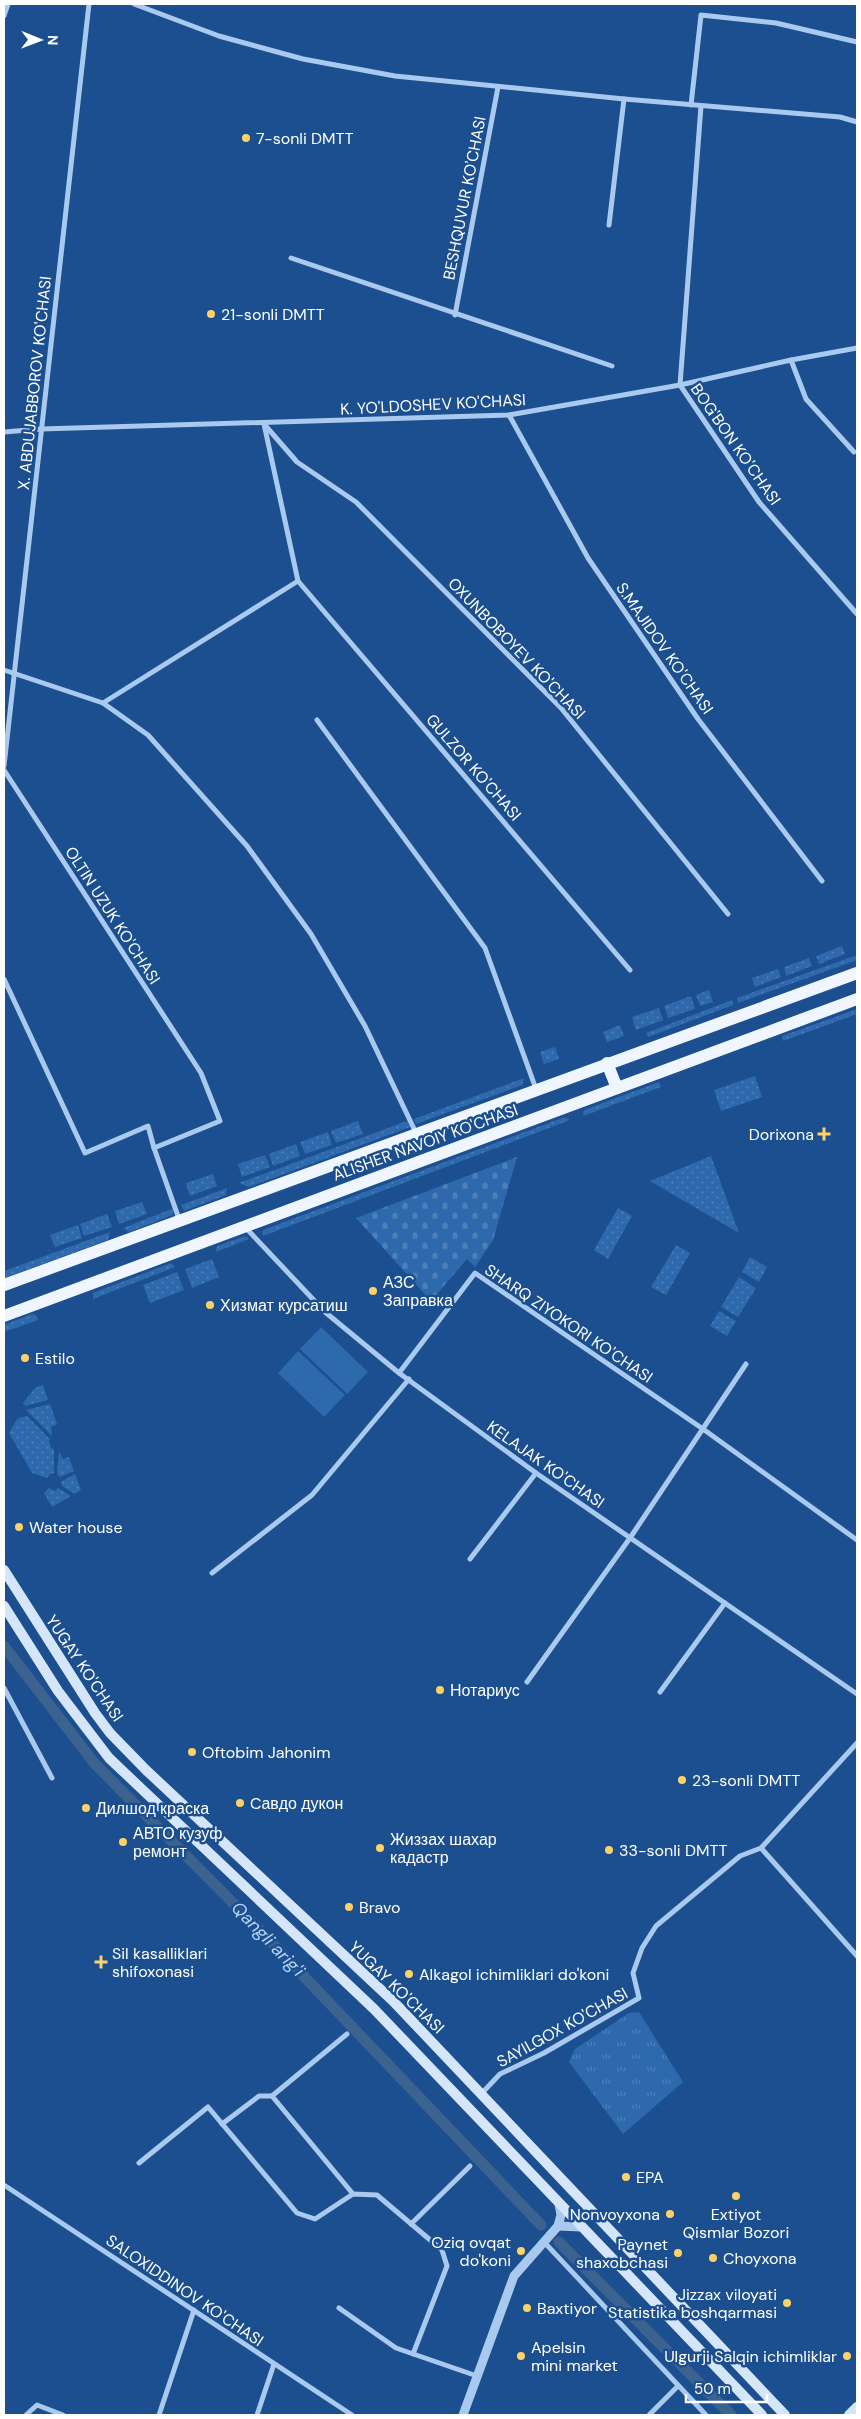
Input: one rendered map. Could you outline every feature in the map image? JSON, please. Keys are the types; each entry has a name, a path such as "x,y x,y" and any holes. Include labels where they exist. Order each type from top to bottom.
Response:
{"main road":[{"name":"ALISHER NAVOIY KO'CHASI","path":"4,1285 857,972"},
{"name":"ALISHER NAVOIY KO'CHASI","path":"4,1316 857,998"},
{"path":"607,1063 617,1088"},
{"name":"YUGAY KO'CHASI","path":"4,1570 80,1691 110,1732 146,1770 393,2001 785,2415"},
{"name":"YUGAY KO'CHASI","path":"4,1606 58,1692 109,1758 374,2009 762,2415"},
{"path":"849,2415 857,2407"}],"street":[{"path":"4,16 8,4"},
{"name":"X. ABDUJABBOROV KO'CHASI","path":"4,766 89,4"},
{"path":"134,4 220,36 303,58 395,76 624,100 840,117 857,122"},
{"path":"691,105 701,15 776,23 857,42"},
{"name":"BESHQUVUR KO'CHASI","path":"454,314 498,87"},
{"path":"608,225 624,100"},
{"name":"BOG'BON KO'CHASI","path":"701,106 680,385 759,502 857,614"},
{"path":"290,258 612,366"},
{"name":"K. YO'LDOSHEV KO'CHASI","path":"4,432 41,429 264,424 508,415 680,385 791,360 857,348"},
{"path":"791,360 806,399 854,452"},
{"name":"S.MAJIDOV KO'CHASI","path":"508,415 588,558 698,719 822,880"},
{"name":"GULZOR KO'CHASI","path":"264,424 298,581 630,970"},
{"name":"OXUNBOBOYEV KO'CHASI","path":"264,424 297,462 356,502 561,708 728,914"},
{"path":"103,703 298,581"},
{"path":"4,670 103,703 148,735 248,846 311,934 365,1026 416,1133"},
{"path":"317,720 486,948 536,1089"},
{"name":"OLTIN UZUK KO'CHASI","path":"4,770 201,1073 220,1121 154,1148"},
{"path":"4,979 85,1153 148,1126 180,1222"},
{"name":"KELAJAK KO'CHASI","path":"244,1226 325,1312 400,1373 536,1473 857,1694"},
{"name":"SHARQ ZIYOKORI KO'CHASI","path":"400,1373 475,1273 703,1429 857,1540"},
{"path":"527,1682 630,1538 746,1364"},
{"path":"212,1574 312,1495 409,1379"},
{"path":"470,1559 536,1473"},
{"path":"660,1692 725,1603"},
{"path":"4,1688 52,1778"},
{"name":"SAYILGOX KO'CHASI","path":"482,2093 500,2074 544,2052 639,1998 633,1973 642,1948 656,1926 740,1856 761,1848 857,1743"},
{"path":"761,1848 857,1956"},
{"path":"222,2124 259,2096 272,2096 347,2034"},
{"path":"272,2096 353,2194"},
{"path":"139,2163 208,2107 297,2213 315,2219 353,2194 377,2196 442,2250 447,2266 414,2354"},
{"path":"411,2224 470,2166"},
{"name":"SALOXIDDINOV KO'CHASI","path":"4,2185 352,2415"},
{"path":"463,2415 514,2276 558,2226 561,2215 559,2204"},
{"path":"558,2226 581,2226"},
{"path":"545,2243 706,2415"},
{"path":"339,2308 396,2348 477,2376"},
{"path":"158,2415 194,2310"},
{"path":"257,2415 274,2364"},
{"path":"650,2415 678,2386"},
{"path":"26,2415 37,2405 63,2415"}],"green space":[{"path":"842,946 845,954 819,964 816,956"},
{"path":"857,955 857,960 738,1003 737,998"},
{"path":"809,958 812,966 786,976 784,967"},
{"path":"778,969 781,977 755,987 752,978"},
{"path":"709,990 713,1002 700,1006 696,995"},
{"path":"691,996 695,1009 668,1018 664,1006"},
{"path":"732,1000 733,1005 648,1037 646,1033"},
{"path":"659,1008 663,1020 636,1030 632,1017"},
{"path":"857,1009 857,1014 783,1041 782,1036"},
{"path":"620,1025 624,1036 607,1042 603,1032"},
{"path":"555,1047 559,1059 544,1064 540,1052"},
{"path":"755,1076 762,1097 721,1111 714,1090"},
{"path":"524,1078 522,1085 416,1124 414,1119"},
{"path":"659,1082 661,1087 583,1116 584,1110"},
{"path":"565,1117 570,1120 263,1236 263,1230"},
{"path":"358,1121 363,1134 336,1143 331,1131"},
{"path":"407,1121 410,1127 249,1187 239,1183"},
{"path":"328,1132 332,1145 305,1154 300,1142"},
{"path":"296,1144 300,1156 273,1166 269,1154"},
{"path":"265,1155 270,1167 242,1177 238,1164"},
{"path":"711,1156 739,1233 650,1181"},
{"path":"517,1157 493,1240 475,1267 467,1259 431,1301 356,1218"},
{"path":"213,1174 217,1186 190,1196 186,1183"},
{"path":"227,1188 226,1195 184,1211 181,1205"},
{"path":"142,1202 147,1214 119,1224 115,1211"},
{"path":"174,1208 172,1215 129,1232 123,1228"},
{"path":"618,1208 632,1216 608,1259 594,1250"},
{"path":"107,1214 112,1227 84,1236 80,1224"},
{"path":"78,1225 82,1238 55,1247 50,1235"},
{"path":"110,1232 108,1240 4,1278 4,1271"},
{"path":"245,1236 249,1239 216,1252 217,1246"},
{"path":"676,1245 690,1253 666,1295 651,1287"},
{"path":"750,1257 767,1267 759,1282 742,1272"},
{"path":"212,1259 219,1277 192,1288 185,1269"},
{"path":"171,1263 175,1267 93,1299 93,1293"},
{"path":"177,1272 184,1290 150,1303 143,1285"},
{"path":"739,1277 756,1288 738,1317 721,1307"},
{"path":"719,1311 736,1321 727,1336 710,1326"},
{"path":"32,1314 36,1315 38,1320 4,1332 4,1325"},
{"path":"321,1327 368,1372 347,1394 300,1349"},
{"path":"298,1351 345,1395 324,1417 278,1373"},
{"path":"43,1385 48,1400 25,1406 23,1403 35,1388"},
{"path":"50,1404 57,1424 51,1427 52,1436 26,1410"},
{"path":"27,1416 50,1439 51,1448 54,1449 54,1473 50,1474 47,1478 32,1473 9,1433 17,1419"},
{"path":"59,1451 63,1459 69,1457 74,1471 60,1477 57,1474"},
{"path":"75,1474 81,1490 75,1494 61,1485 62,1481"},
{"path":"49,1488 55,1491 58,1488 71,1496 52,1507 44,1493"},
{"path":"639,2012 683,2082 623,2134 569,2062 575,2049 629,2013"}],"waterway":[{"name":"Qangli arig'i","path":"4,1646 95,1764 253,1923 541,2225"},
{"name":"Qangli arig'i","path":"559,2242 731,2415"}],"place":[{"name":"7-sonli DMTT","path":"246,138"},
{"name":"21-sonli DMTT","path":"211,314"},
{"name":"Dorixona","path":"824,1134"},
{"name":"АЗС Заправка","path":"373,1291"},
{"name":"Хизмат курсатиш","path":"210,1305"},
{"name":"Estilo","path":"25,1358"},
{"name":"Water house","path":"19,1527"},
{"name":"Нотариус","path":"440,1690"},
{"name":"Oftobim Jahonim","path":"192,1752"},
{"name":"23-sonli DMTT","path":"682,1780"},
{"name":"Cавдо дукон","path":"240,1803"},
{"name":"Дилшод краска","path":"86,1808"},
{"name":"АВТО кузуф ремонт","path":"123,1842"},
{"name":"Жиззах шахар кадастр","path":"380,1848"},
{"name":"33-sonli DMTT","path":"609,1850"},
{"name":"Bravo","path":"349,1907"},
{"name":"Sil kasalliklari shifoxonasi","path":"101,1962"},
{"name":"Alkagol ichimliklari do'koni","path":"409,1974"},
{"name":"EPA","path":"626,2177"},
{"name":"Extiyot Qismlar Bozori","path":"736,2196"},
{"name":"Nonvoyxona","path":"670,2214"},
{"name":"Oziq ovqat do'koni","path":"521,2251"},
{"name":"Paynet shaxobchasi","path":"678,2253"},
{"name":"Choyxona","path":"713,2258"},
{"name":"Jizzax viloyati Statistika boshqarmasi","path":"787,2303"},
{"name":"Baxtiyor","path":"527,2308"},
{"name":"Apelsin mini market","path":"521,2356"},
{"name":"Ulgurji Salqin ichimliklar","path":"847,2356"}]}
